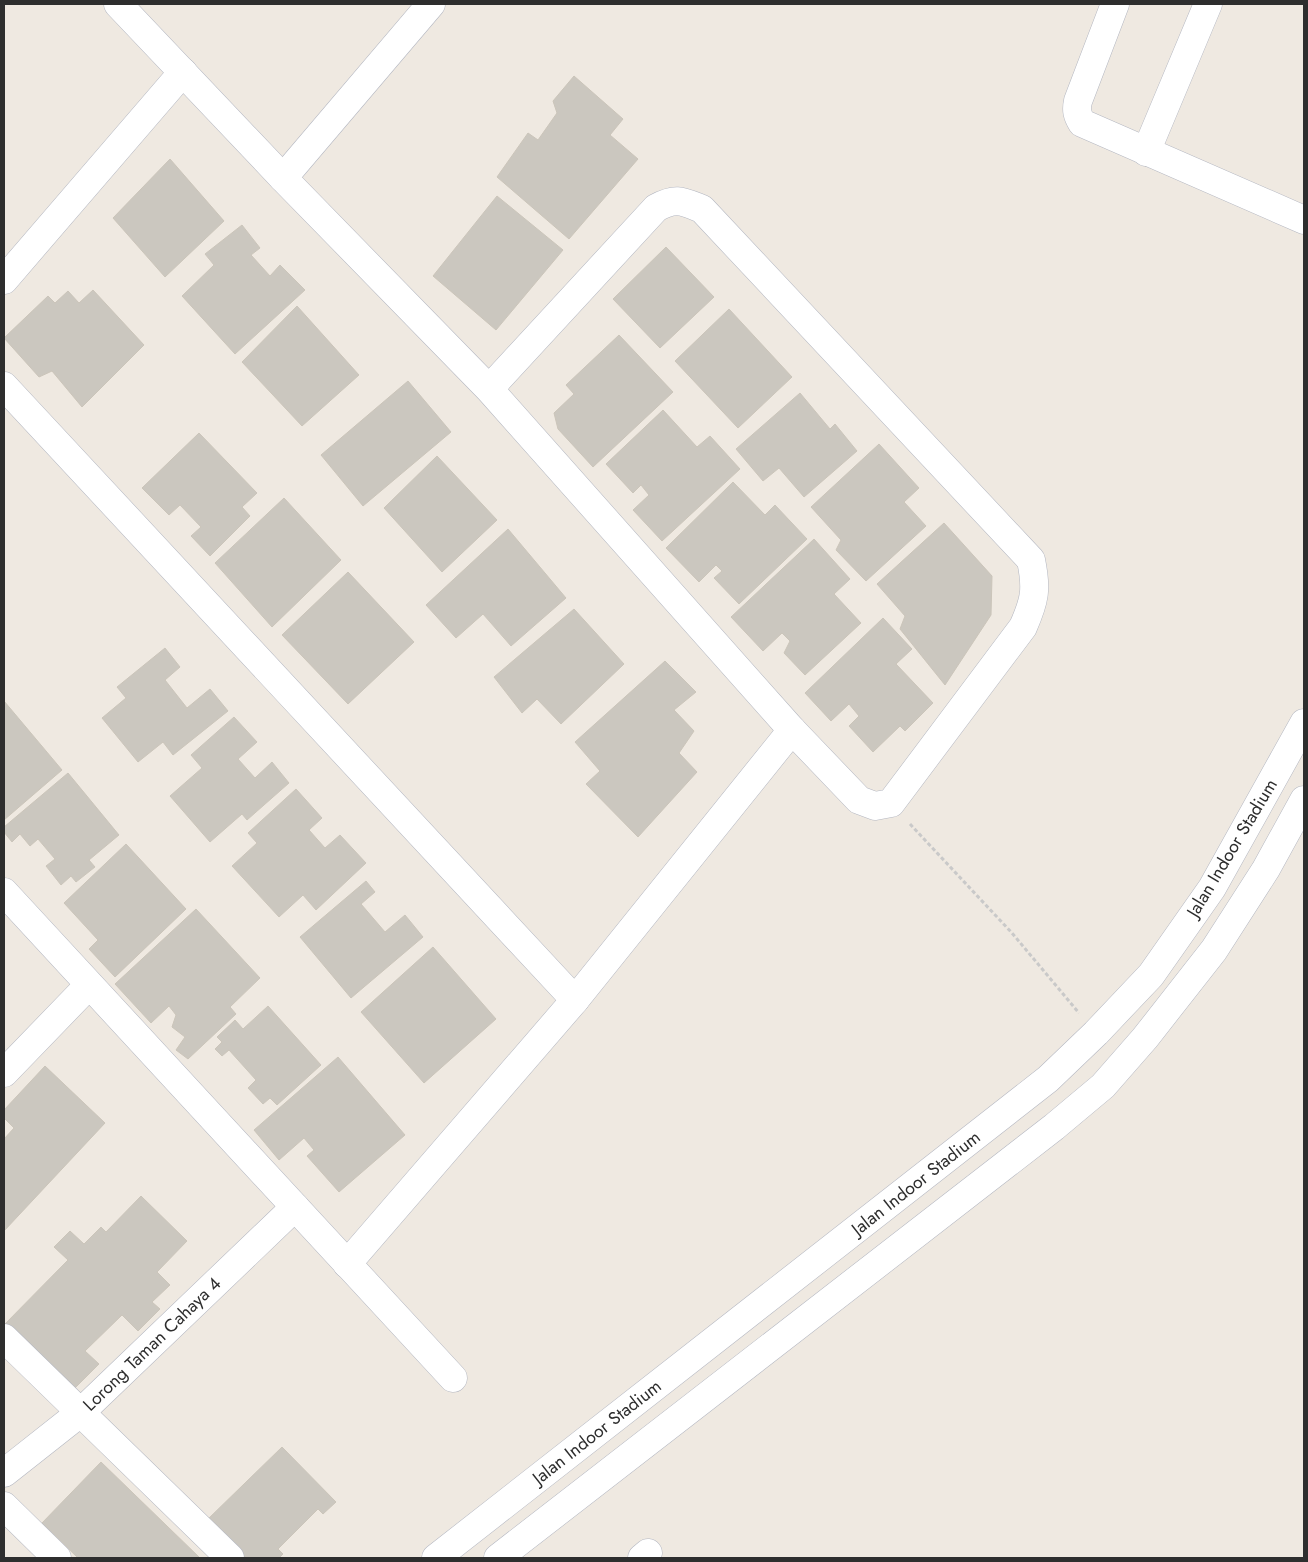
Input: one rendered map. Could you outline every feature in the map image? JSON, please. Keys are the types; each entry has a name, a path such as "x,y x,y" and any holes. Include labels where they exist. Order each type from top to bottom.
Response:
{"street":[{"path":"118,4 283,178 489,389 792,730 859,800 875,806 890,803 1024,627 1033,604 1035,581 1031,560 702,209 684,202 670,201 656,208 489,389"},
{"path":"283,178 431,4"},
{"path":"1115,4 1076,109 1082,123 1304,220"},
{"path":"1146,152 1208,4"},
{"path":"4,280 183,72"},
{"path":"4,386 575,1000"},
{"name":"Jalan Indoor Stadium","path":"436,1558 1048,1079 1096,1033 1151,975 1212,888 1304,723"},
{"path":"347,1264 575,1000 792,730"},
{"path":"498,1558 1054,1127 1103,1086 1145,1038 1214,950 1266,869 1304,800"},
{"path":"4,892 453,1378"},
{"path":"4,1073 89,985"},
{"name":"Lorong Taman Cahaya 4","path":"4,1473 80,1413 295,1208"},
{"path":"4,1338 230,1558"},
{"path":"4,1506 57,1558"}],"path":[{"path":"890,803 1012,934 1096,1033"}],"building":[{"path":"574,76 623,119 610,135 638,159 569,239 497,177 528,133 538,140 557,113 553,101"},
{"path":"170,159 224,221 165,277 113,218"},
{"path":"497,196 563,250 496,330 433,276"},
{"path":"242,225 260,248 251,255 270,276 280,265 305,290 235,354 182,296 214,265 205,254"},
{"path":"666,247 714,297 660,348 613,299"},
{"path":"93,290 144,345 82,407 52,371 39,377 4,338 48,296 55,303 68,291 79,303"},
{"path":"297,306 359,375 302,426 242,362"},
{"path":"729,309 792,377 738,428 675,361"},
{"path":"619,335 673,392 593,467 558,429 554,413 574,394 566,385"},
{"path":"408,381 451,432 363,506 321,455"},
{"path":"800,393 830,429 835,424 857,451 804,497 779,468 763,481 736,449"},
{"path":"663,410 697,447 710,436 740,469 662,541 633,510 649,495 641,485 633,493 606,464"},
{"path":"199,433 257,493 242,507 250,516 210,556 191,536 201,527 180,505 169,515 142,488"},
{"path":"879,444 919,488 904,502 926,526 866,581 836,550 841,540 811,507"},
{"path":"437,456 497,520 442,572 384,508"},
{"path":"733,482 765,515 775,505 807,539 739,604 714,578 722,571 716,565 699,582 666,548"},
{"path":"284,498 341,560 272,627 215,563"},
{"path":"944,523 992,576 991,615 945,685 900,629 905,616 877,584"},
{"path":"508,529 566,598 511,646 483,614 456,638 426,605"},
{"path":"814,539 850,579 834,594 861,623 805,675 784,653 790,641 782,633 763,651 731,617"},
{"path":"348,572 414,642 348,704 282,635"},
{"path":"574,609 624,664 561,724 537,699 522,713 494,677"},
{"path":"883,618 912,649 896,664 933,703 905,731 900,726 873,752 849,726 859,716 849,704 831,721 805,693"},
{"path":"165,648 180,667 165,680 187,708 210,689 228,711 173,755 163,742 138,762 102,718 126,698 117,687"},
{"path":"665,661 696,692 674,710 694,731 679,753 697,772 638,837 586,784 600,771 575,742"},
{"path":"4,701 62,770 4,820"},
{"path":"234,717 257,742 238,759 255,778 272,762 289,783 247,820 242,814 210,842 170,796 202,768 191,755"},
{"path":"68,773 119,835 89,860 95,867 76,882 71,876 61,885 46,866 55,859 38,839 30,846 20,834 12,842 4,832 4,827"},
{"path":"296,789 322,818 309,830 325,848 340,835 366,863 316,910 303,895 279,917 232,866 257,843 248,833"},
{"path":"126,844 186,909 115,977 89,949 98,940 64,903"},
{"path":"366,881 375,892 361,904 385,932 405,915 423,937 351,998 300,937"},
{"path":"196,909 260,978 230,1007 236,1014 188,1059 176,1050 185,1037 172,1027 176,1015 169,1006 151,1023 115,984"},
{"path":"433,947 496,1019 424,1083 361,1012"},
{"path":"268,1006 321,1065 277,1105 270,1098 263,1104 248,1088 256,1080 229,1050 222,1056 215,1049 222,1042 217,1037 235,1020 243,1029"},
{"path":"338,1057 405,1135 339,1192 307,1156 314,1150 304,1138 279,1160 254,1130"},
{"path":"45,1066 105,1123 4,1231 4,1139 14,1128 4,1118 4,1110"},
{"path":"141,1196 187,1241 157,1272 170,1285 152,1302 160,1309 138,1331 122,1315 85,1351 99,1364 70,1393 4,1325 68,1260 54,1247 70,1231 84,1244 101,1227 106,1232"},
{"path":"282,1447 336,1502 323,1514 318,1509 278,1549 283,1554 279,1558 244,1558 207,1520"},
{"path":"101,1462 200,1558 78,1558 42,1523"}]}
